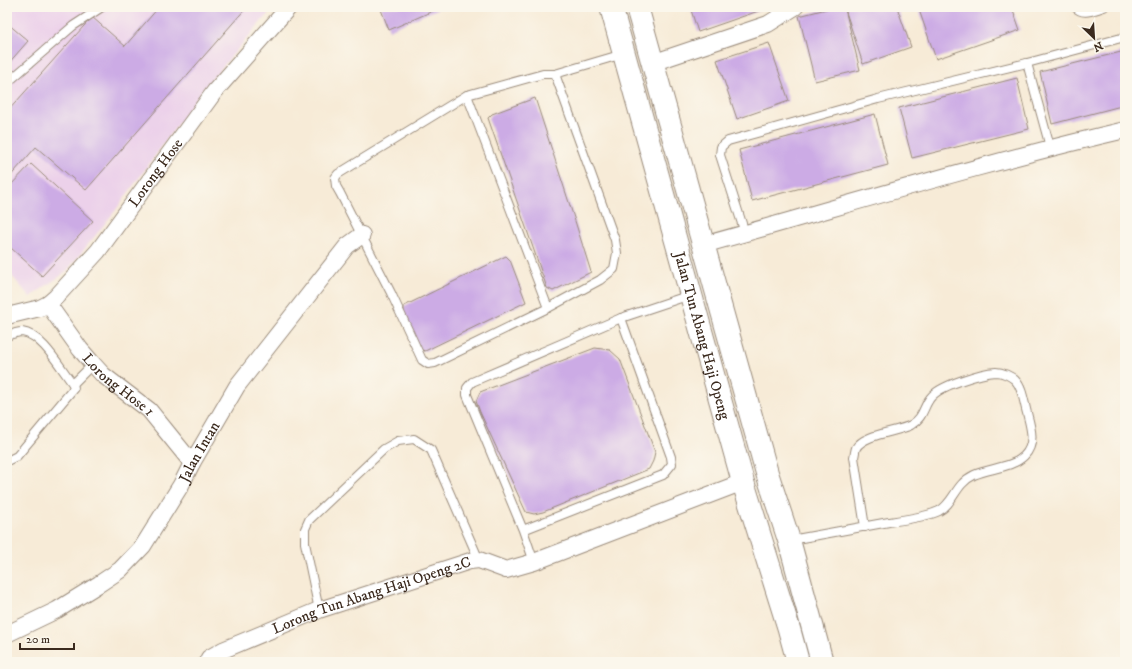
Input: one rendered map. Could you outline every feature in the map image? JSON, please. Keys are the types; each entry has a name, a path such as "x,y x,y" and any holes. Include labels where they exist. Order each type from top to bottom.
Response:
{"main road":[{"name":"Jalan Tun Abang Haji Openg","path":"611,7 743,482 798,662"},
{"name":"Jalan Tun Abang Haji Openg","path":"637,7 765,465 789,540 822,662"}],"street":[{"name":"Lorong Hose","path":"7,316 40,308 48,304 98,251 211,96 289,7"},
{"path":"652,63 768,24 794,7"},
{"path":"703,245 903,188 1050,148 1125,130"},
{"name":"Jalan Intan","path":"7,634 57,610 120,570 143,546 181,485 192,463 237,386 347,246 362,235"},
{"name":"Lorong Hose 1","path":"48,304 93,364 103,375 130,394 149,410 192,463"},
{"name":"Lorong Tun Abang Haji Openg 2C","path":"207,662 208,658 223,650 319,610 479,560 506,570 534,562 743,482"}],"lane":[{"path":"7,83 73,26 102,7"},
{"path":"1075,7 1079,12 1104,7"},
{"path":"744,233 720,155 721,147 728,141 878,99 1027,64 1125,37"},
{"path":"554,74 615,240 618,253 614,269 600,280 548,308 435,363 428,364 422,360 391,293 336,186 335,178 338,174 467,95 543,74 554,74 623,54"},
{"path":"1027,64 1050,148"},
{"path":"467,95 548,308"},
{"path":"534,562 523,530 467,395 467,388 472,382 621,318 691,295"},
{"path":"523,530 664,475 672,464 671,457 621,318"},
{"path":"7,336 20,332 30,334 41,342 73,384 74,388 17,456 7,460"},
{"path":"73,384 93,364"},
{"path":"789,540 865,527 938,512 946,506 961,483 974,475 1019,461 1026,455 1031,446 1032,435 1020,386 1015,379 998,372 966,379 956,383 932,396 920,418 910,426 863,441 856,448 854,457 865,527"},
{"path":"319,610 304,543 305,529 309,520 384,449 398,441 414,439 431,450 479,560"}],"shaded area":[{"path":"7,7 274,7 204,88 115,211 66,272 30,297 11,275 7,279"}],"building":[{"path":"159,7 247,7 86,190 36,147 7,180 7,112 92,17 125,46"},
{"path":"380,7 442,7 389,30"},
{"path":"690,7 770,7 698,32"},
{"path":"834,7 897,7 911,47 863,64 845,9 860,70 815,81 799,16"},
{"path":"918,7 1012,7 1020,30 936,59"},
{"path":"7,23 28,41 7,65"},
{"path":"769,43 789,101 737,119 717,60"},
{"path":"1125,51 1125,105 1052,124 1040,72"},
{"path":"1017,78 1029,129 912,158 899,108"},
{"path":"535,98 591,272 553,291 547,288 488,118 492,114"},
{"path":"875,114 888,165 752,201 739,150"},
{"path":"31,164 93,221 42,276 11,248 7,252 7,189"},
{"path":"506,256 510,260 526,302 425,351 419,349 404,314 404,306"},
{"path":"595,348 610,350 620,359 655,452 653,461 649,469 543,512 534,514 526,512 476,401 480,392"}]}
